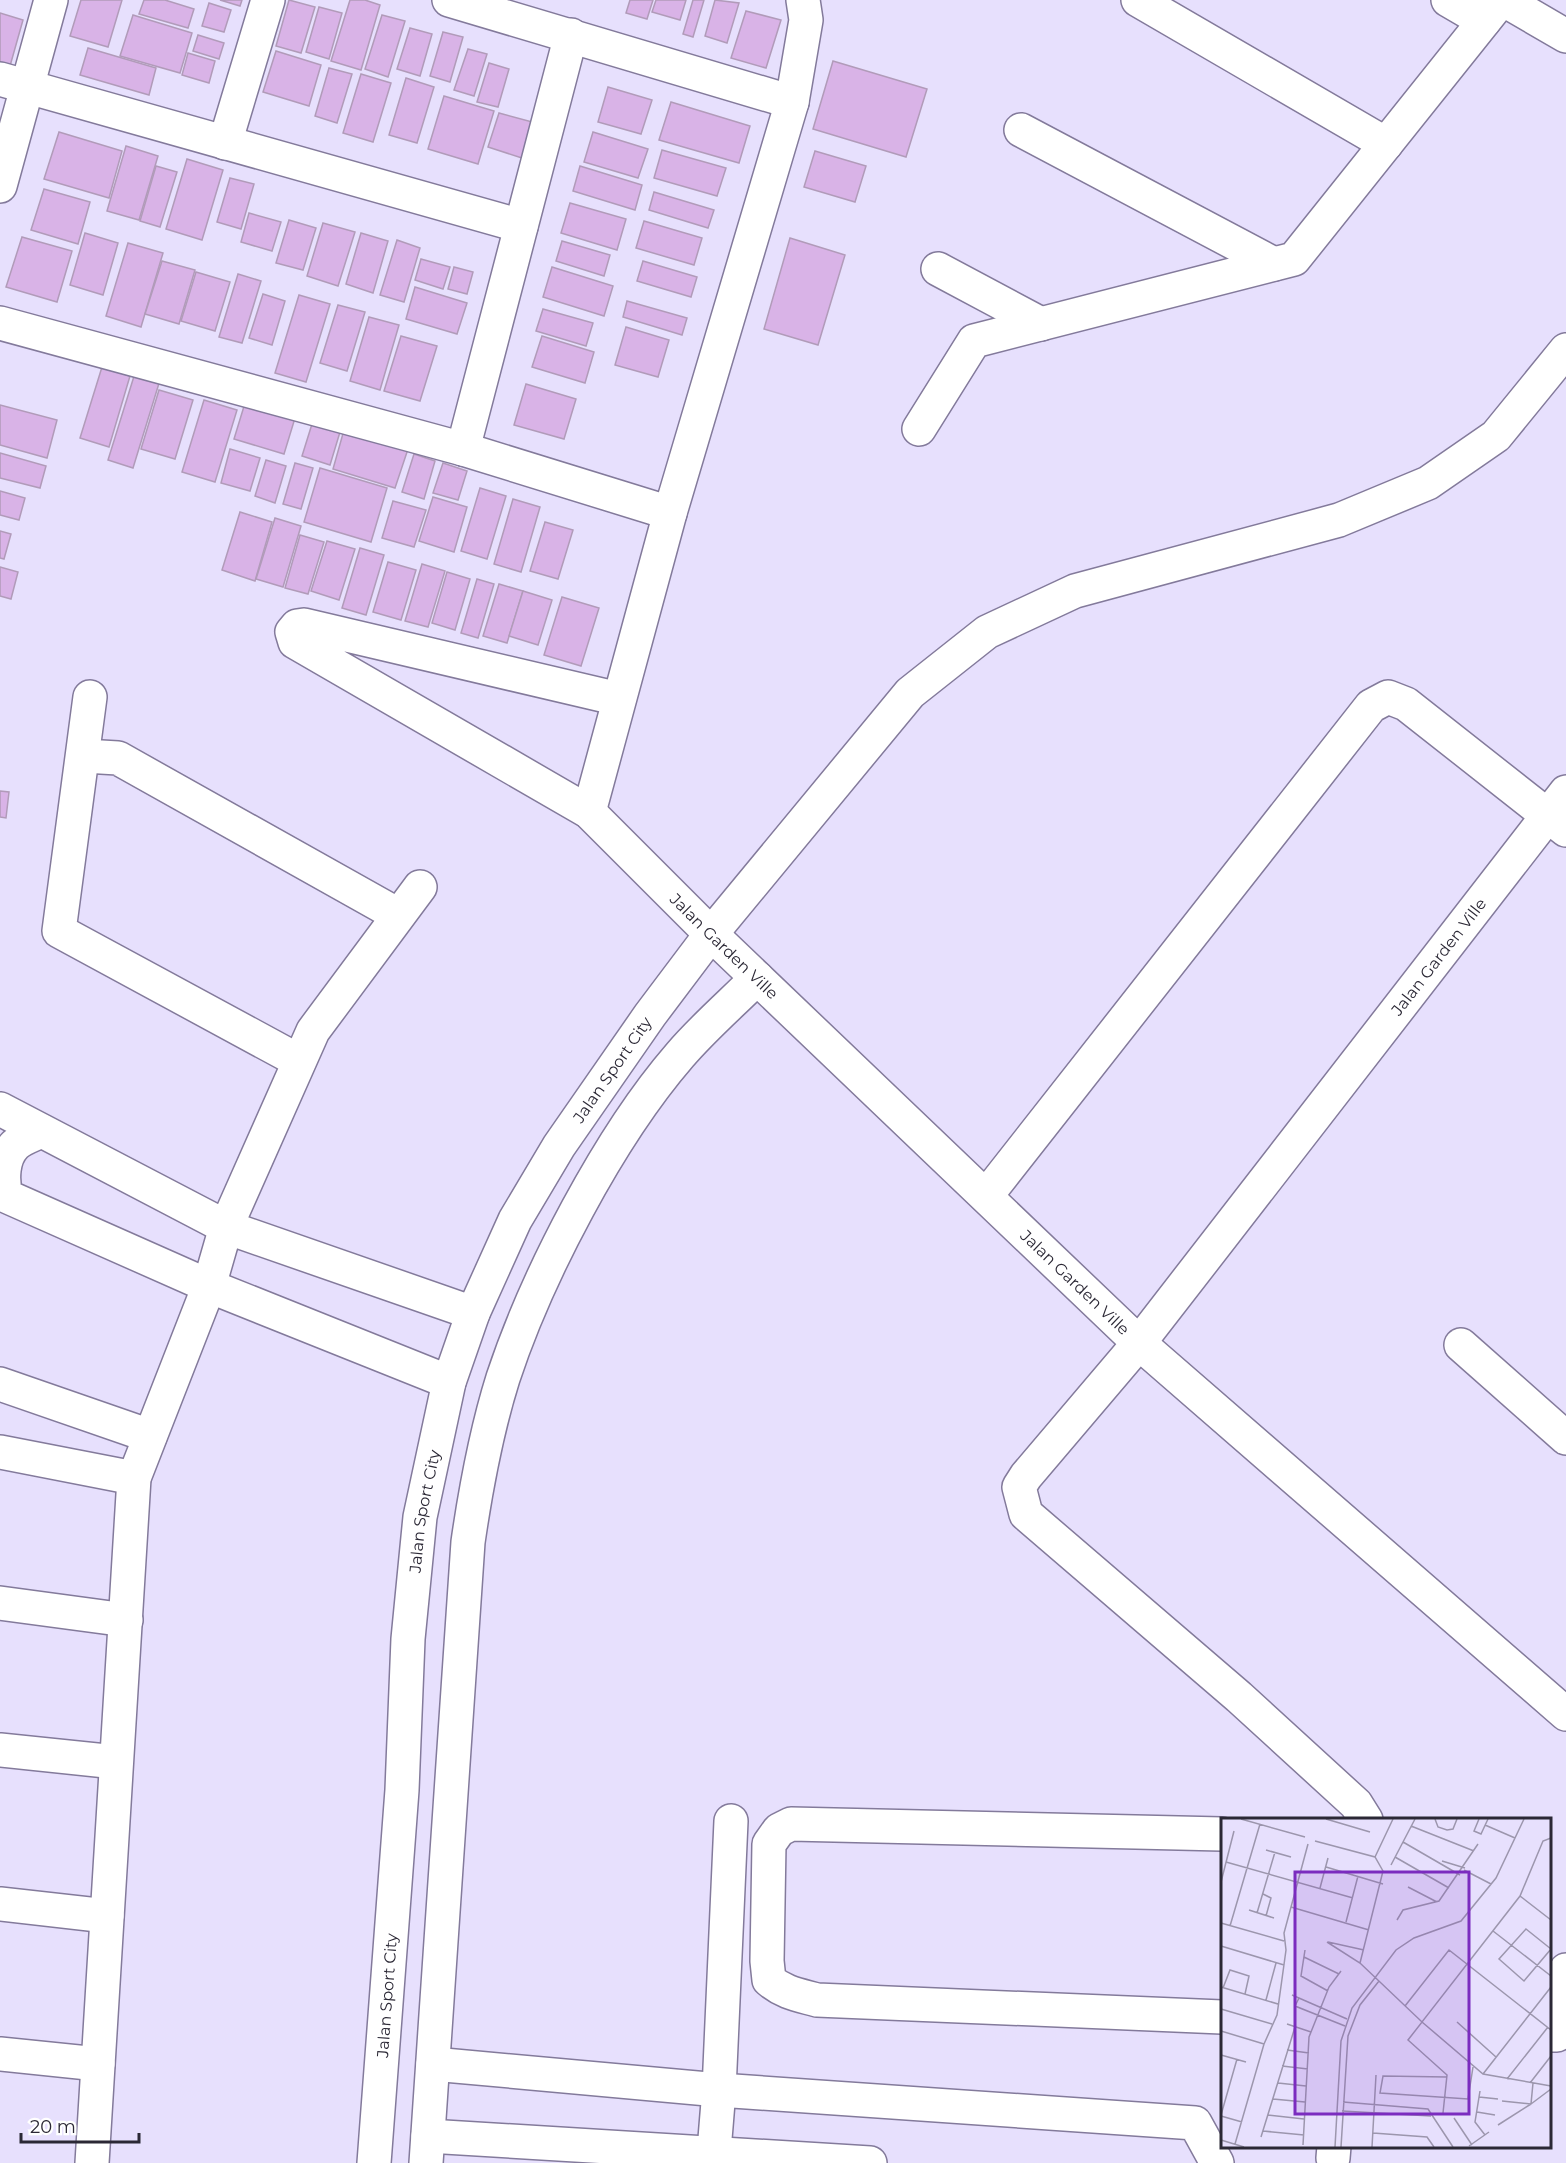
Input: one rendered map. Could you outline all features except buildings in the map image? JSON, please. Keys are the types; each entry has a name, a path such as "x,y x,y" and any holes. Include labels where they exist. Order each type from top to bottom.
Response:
{"street":[{"path":"0,186 14,83 51,0"},
{"path":"225,143 268,0"},
{"path":"449,0 792,102"},
{"path":"589,812 670,513 792,102 806,20 803,0"},
{"path":"1138,0 1386,144"},
{"path":"1448,0 1496,7 1566,36"},
{"path":"920,429 974,341 1294,259 1496,7"},
{"path":"463,449 571,35"},
{"path":"14,83 521,226"},
{"path":"1021,130 1274,264"},
{"path":"938,269 1041,324"},
{"path":"0,322 463,449 670,513"},
{"name":"Jalan Sport City","path":"374,2163 402,1790 408,1639 420,1517 449,1382 473,1313 515,1220 559,1146 650,1015 711,934 910,693 987,632 1075,591 1339,520 1428,483 1496,436 1566,350"},
{"name":"Jalan Garden Ville","path":"620,699 304,625 297,626 292,632 298,644 589,812 711,934 1139,1343 1560,812"},
{"path":"90,697 84,756 59,931 299,1061"},
{"path":"986,1196 1371,706 1388,697 1406,704 1560,812"},
{"path":"84,756 118,758 398,915"},
{"path":"92,2163 134,1478 209,1286 226,1227 313,1031 420,887"},
{"path":"757,978 680,1055 633,1118 590,1188 540,1285 504,1377 480,1465 468,1542 427,2150 870,2163"},
{"path":"0,1109 226,1227 473,1313"},
{"path":"41,1131 15,1144 6,1161 2,1182 6,1196 209,1286 449,1382"},
{"path":"1365,1818 1356,1804 1239,1698 1026,1514 1019,1487 1026,1476 1139,1343 1566,1714"},
{"path":"1461,1345 1566,1438"},
{"path":"3,1389 150,1436"},
{"path":"0,1452 134,1478"},
{"path":"0,1603 126,1620"},
{"path":"0,1750 116,1762"},
{"path":"713,2159 719,2090 731,1821"},
{"path":"1221,1834 791,1824 779,1830 769,1844 767,1961 769,1980 777,1987 817,2000 1221,2017"},
{"path":"0,1904 107,1916"},
{"path":"1551,2035 1557,2035 1566,1970"},
{"path":"0,2054 98,2064"},
{"path":"434,2064 719,2090 1195,2123 1216,2163"}]}
